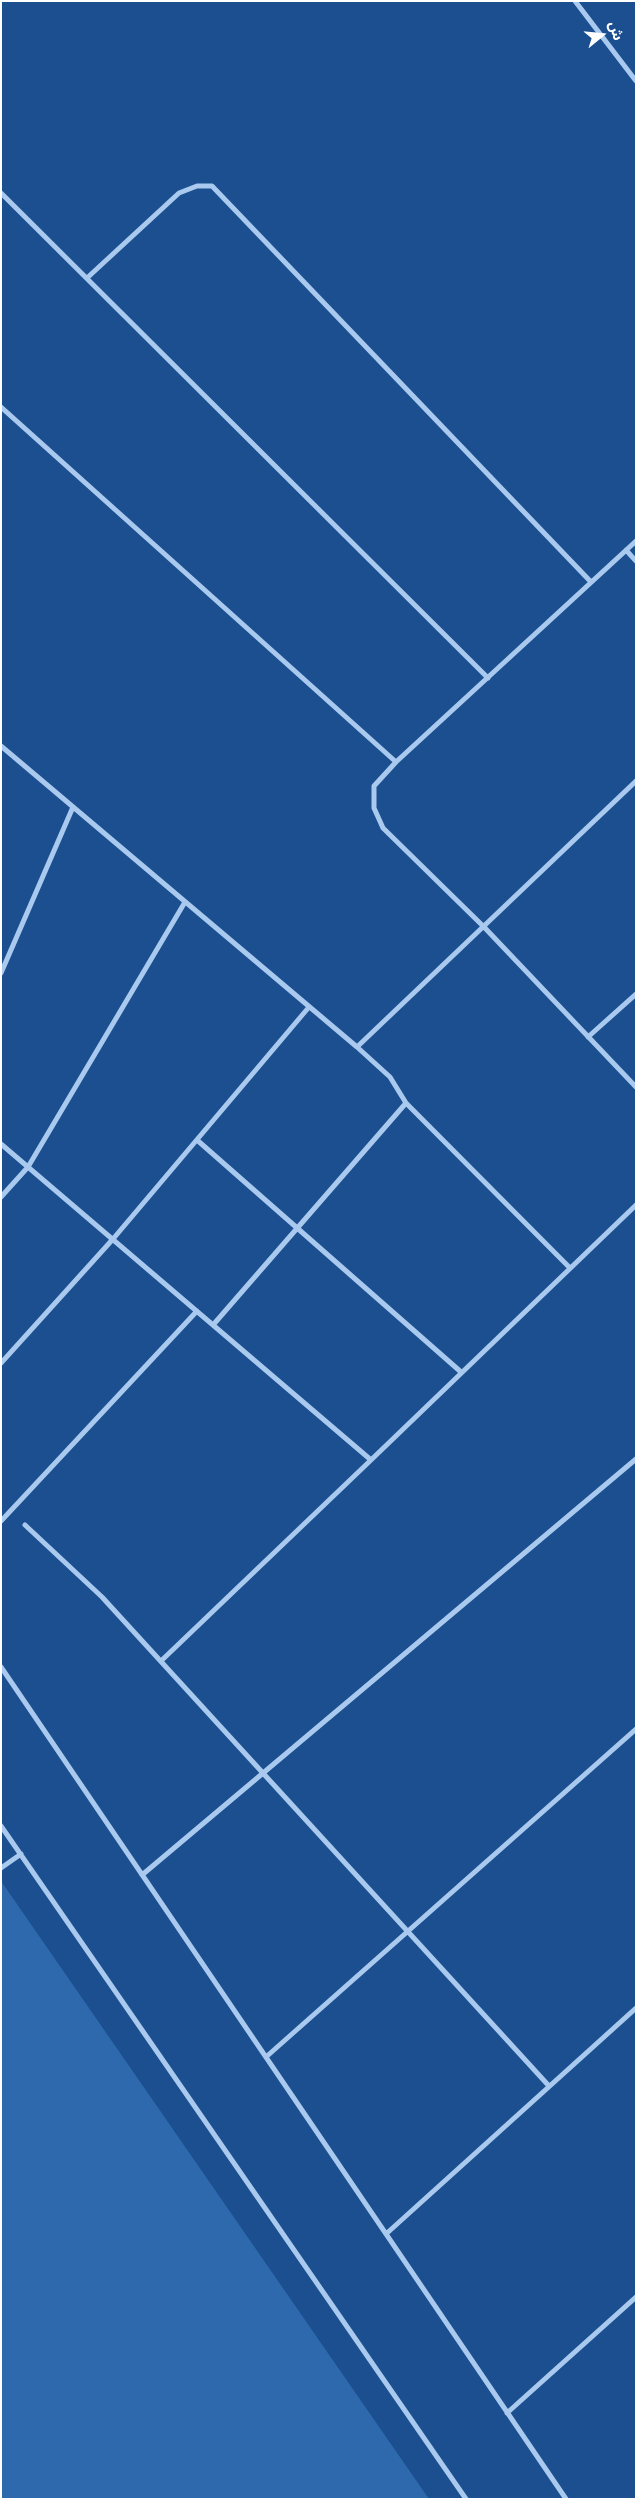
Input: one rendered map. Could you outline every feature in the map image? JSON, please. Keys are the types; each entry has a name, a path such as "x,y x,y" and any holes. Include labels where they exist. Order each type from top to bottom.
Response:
{"street":[{"path":"575,1 636,81"},
{"path":"87,278 179,193 198,186 212,186 591,582"},
{"path":"1,192 488,678"},
{"path":"1,407 396,762"},
{"path":"636,541 396,762 374,786 374,808 383,828 484,927 636,1087"},
{"path":"626,550 636,561"},
{"path":"1,746 390,1077 406,1103 570,1268"},
{"path":"357,1047 636,780"},
{"path":"1,972 74,807"},
{"path":"1,1197 28,1167 185,902"},
{"path":"588,1037 636,994"},
{"path":"1,1363 113,1239 309,1007"},
{"path":"213,1325 406,1103"},
{"path":"197,1140 461,1372"},
{"path":"1,1144 371,1460"},
{"path":"161,1661 636,1205"},
{"path":"1,1521 197,1311"},
{"path":"142,1875 636,1458"},
{"path":"26,1525 102,1597 549,2086"},
{"path":"1,1667 566,2499"},
{"path":"266,2057 636,1729"},
{"path":"1,1826 466,2499"},
{"path":"1,1868 21,1854"},
{"path":"386,2234 636,2008"},
{"path":"507,2413 636,2297"}],"shaded area":[{"path":"1,1881 429,2499 1,2499"}]}
